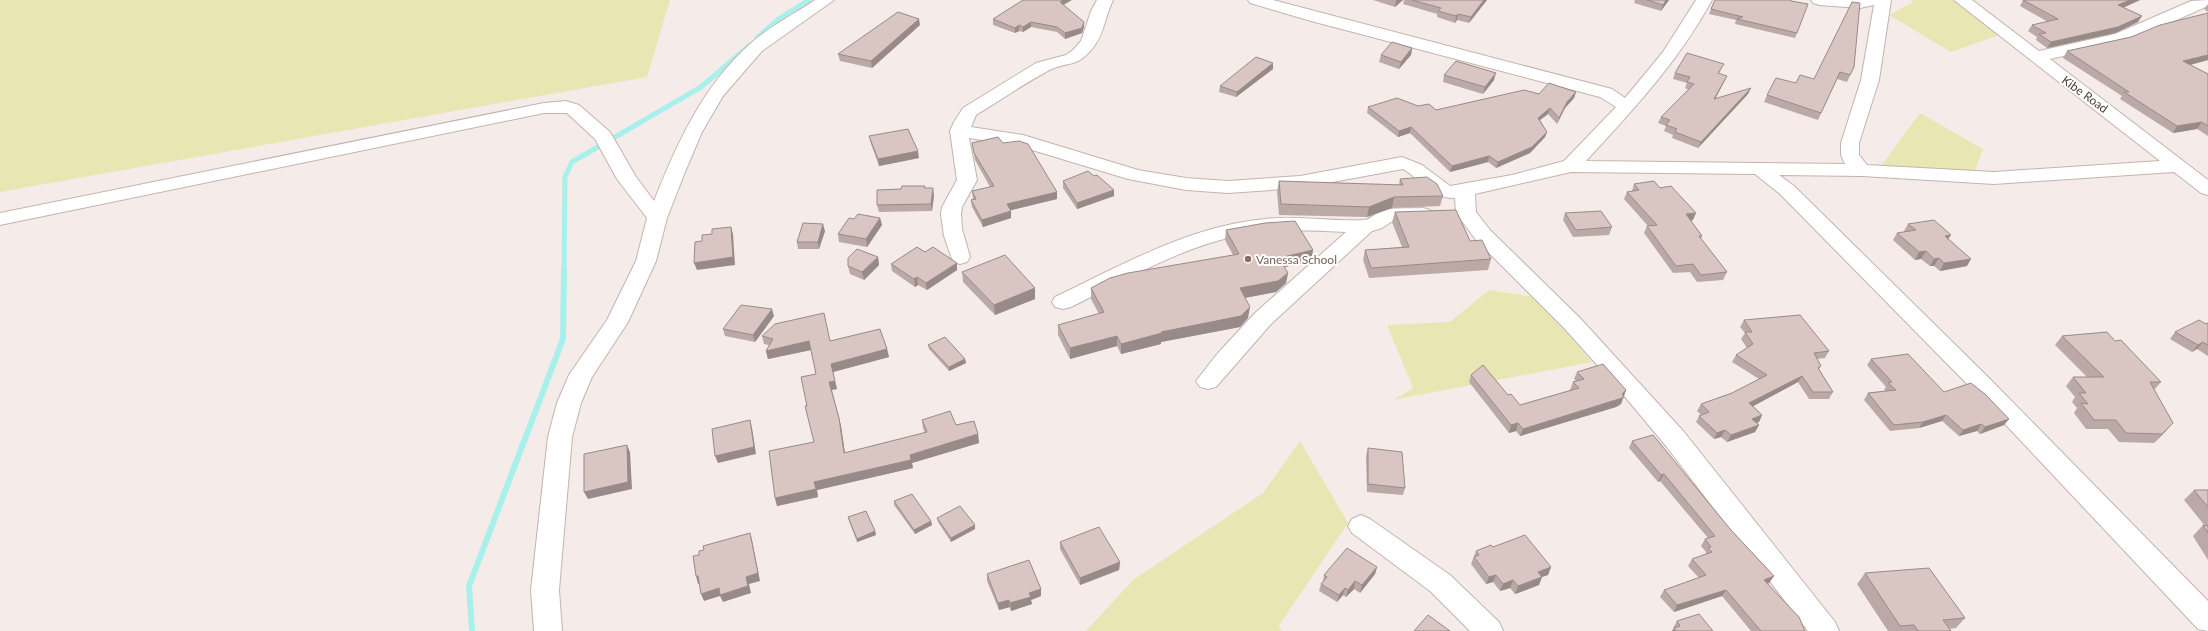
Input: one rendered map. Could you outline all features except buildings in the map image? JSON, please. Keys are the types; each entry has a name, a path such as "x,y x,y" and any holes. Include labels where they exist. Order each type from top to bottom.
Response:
{"street":[{"path":"548,631 546,590 560,437 569,403 581,375 617,322 646,262 657,218 675,172 693,132 715,94 734,70 756,47 826,0"},
{"path":"960,257 950,220 951,209 967,182 959,131 969,112 1042,66 1072,59 1080,54 1089,42 1099,11 1105,0"},
{"path":"1256,0 1317,18 1606,93 1626,106"},
{"path":"1570,166 1626,106 1676,48 1704,0"},
{"path":"1819,0 1860,3 1876,0"},
{"path":"1862,170 1854,162 1850,155 1850,143 1870,80 1883,0"},
{"name":"Kibe Road","path":"1962,0 2035,57 2092,98 2208,189"},
{"path":"2035,57 2101,44 2122,37 2182,10 2208,1"},
{"path":"0,219 560,106 573,109 603,136 627,179 657,218"},
{"path":"959,131 989,134 1023,141 1112,169 1186,184 1228,187 1287,183 1402,163 1411,165 1420,170 1434,186 1441,190 1455,192 1532,177 1570,166 1862,170 1994,178 2179,166"},
{"path":"1590,144 1613,166"},
{"path":"1760,168 1787,190 1991,394 2208,620"},
{"path":"1787,190 1806,169"},
{"path":"1466,190 1464,200 1466,213 1483,235 1572,323 1655,416 1825,631"},
{"path":"1064,302 1179,246 1223,232 1283,223 1365,226 1375,224 1386,216 1392,215 1466,213"},
{"path":"1208,381 1244,337 1284,296 1365,226"},
{"path":"1361,526 1440,583 1489,631"}],"green space":[{"path":"0,0 670,0 647,77 0,192"},
{"path":"1911,0 1957,0 2005,33 1951,52 1889,15 1913,2"},
{"path":"1920,113 1983,149 1974,173 1881,166"},
{"path":"1489,290 1535,297 1592,362 1393,400 1413,388 1387,325 1450,322"},
{"path":"1300,441 1348,523 1278,627 1282,631 1086,631 1133,580 1263,493"}],"waterway":[{"path":"757,38 780,18 809,0"},
{"path":"564,271 565,177 572,162 701,87 749,46"},
{"path":"472,631 469,586 563,339 564,270"}],"place":[{"name":"Vanessa School","path":"1248,259"}]}
